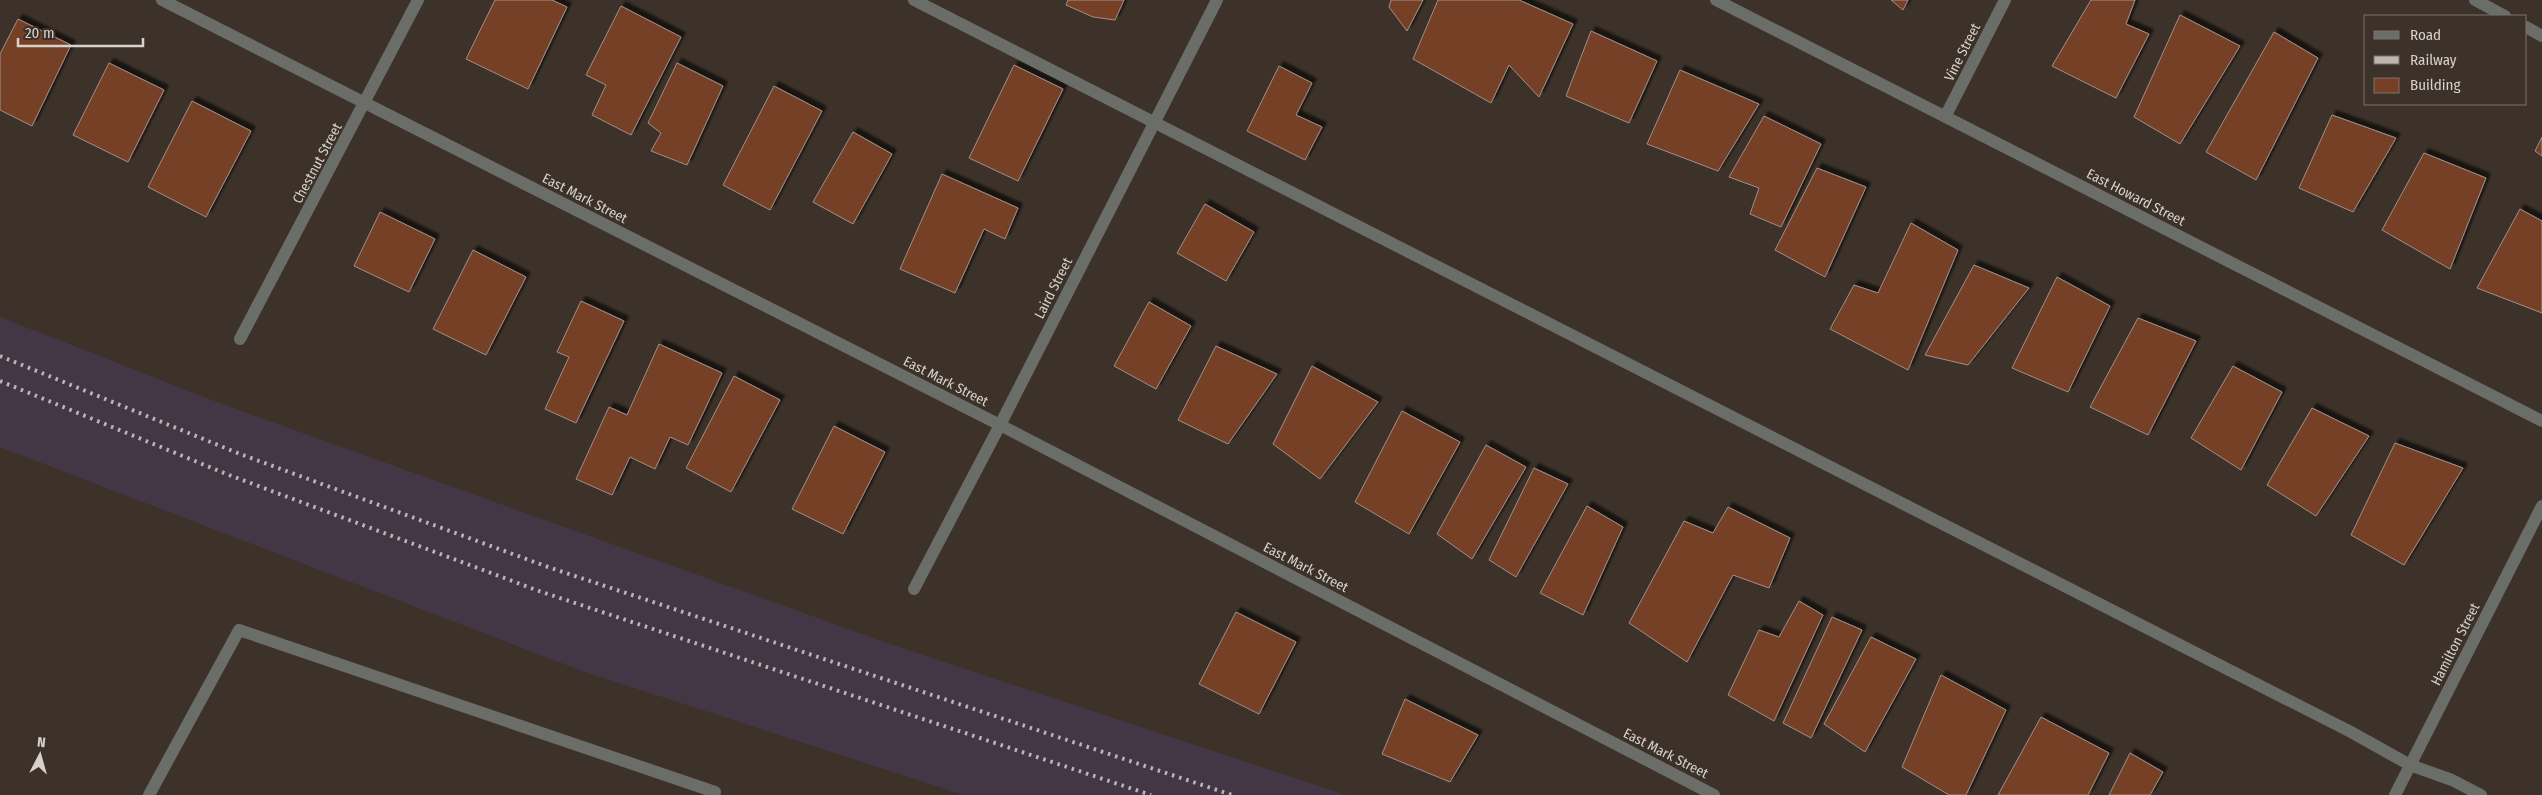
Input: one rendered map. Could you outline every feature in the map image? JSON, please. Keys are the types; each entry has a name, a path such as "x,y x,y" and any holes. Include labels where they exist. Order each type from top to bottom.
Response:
{"street":[{"name":"East Mark Street","path":"162,0 1000,425 1714,795"},
{"name":"Chestnut Street","path":"240,339 366,103 418,0"},
{"path":"914,0 2342,728 2410,765 2452,780 2481,795"},
{"name":"Laird Street","path":"914,589 1217,0"},
{"name":"East Howard Street","path":"1716,0 2542,422"},
{"name":"Vine Street","path":"1945,117 2005,0"},
{"path":"2475,0 2503,15"},
{"path":"2527,28 2542,36"},
{"name":"Hamilton Street","path":"2395,795 2542,506"},
{"path":"149,795 239,630 716,792"}],"shaded area":[{"path":"0,317 222,404 893,645 1346,795 964,795 582,671 0,447"}],"building":[{"path":"495,0 552,0 567,7 528,89 466,59"},
{"path":"1068,0 1124,0 1115,20 1093,17 1066,5"},
{"path":"1391,0 1423,0 1407,31 1389,7"},
{"path":"1438,0 1519,0 1573,24 1539,97 1509,65 1491,103 1413,59"},
{"path":"1891,0 1908,0 1903,10"},
{"path":"2091,0 2135,0 2126,24 2149,34 2116,98 2052,66"},
{"path":"621,6 681,37 631,135 592,115 606,85 586,75"},
{"path":"2180,15 2240,46 2180,144 2134,117"},
{"path":"18,19 71,45 32,126 0,110 0,54"},
{"path":"1591,31 1657,61 1629,123 1566,96"},
{"path":"2274,32 2318,58 2256,180 2206,152"},
{"path":"109,63 164,90 128,162 73,135"},
{"path":"677,63 723,86 687,165 651,151 661,133 648,123"},
{"path":"1014,65 1063,89 1018,181 969,158"},
{"path":"1279,66 1312,83 1296,115 1322,127 1305,160 1247,131"},
{"path":"1680,70 1759,104 1718,171 1647,144"},
{"path":"774,86 822,111 770,210 723,185"},
{"path":"192,101 251,131 206,217 148,187"},
{"path":"2332,115 2396,138 2353,212 2299,188"},
{"path":"1764,116 1821,144 1781,227 1750,214 1759,188 1729,177"},
{"path":"853,132 892,154 853,224 813,202"},
{"path":"2542,137 2542,156 2535,151"},
{"path":"2424,153 2486,178 2450,269 2382,230"},
{"path":"1817,168 1866,187 1825,277 1775,250"},
{"path":"942,174 1018,208 1005,239 984,229 955,293 900,269"},
{"path":"1205,204 1254,232 1226,281 1177,253"},
{"path":"2520,209 2542,221 2542,313 2477,288"},
{"path":"380,212 435,239 409,292 354,266"},
{"path":"1911,223 1958,250 1908,370 1830,329 1854,285 1878,293"},
{"path":"473,250 526,277 486,355 433,329"},
{"path":"1974,265 2029,288 1968,365 1925,355"},
{"path":"2057,277 2110,306 2068,392 2012,368"},
{"path":"581,301 624,321 576,423 545,409 569,357 557,352"},
{"path":"1149,302 1191,326 1156,389 1114,366"},
{"path":"2138,318 2196,341 2148,435 2090,407"},
{"path":"659,344 722,373 688,445 670,437 655,469 630,457 612,495 576,479 609,407 627,415"},
{"path":"1216,346 1277,374 1228,444 1178,420"},
{"path":"1312,366 1378,402 1320,479 1273,444"},
{"path":"2233,366 2282,392 2241,470 2191,438"},
{"path":"734,376 780,400 731,492 686,468"},
{"path":"2312,408 2369,436 2316,516 2267,485"},
{"path":"1402,411 1460,442 1409,534 1355,502"},
{"path":"834,426 885,452 843,534 792,509"},
{"path":"2395,443 2463,468 2404,565 2351,535"},
{"path":"1486,445 1526,467 1472,559 1437,534"},
{"path":"1534,468 1568,484 1516,577 1489,560"},
{"path":"1587,506 1623,527 1583,615 1540,593"},
{"path":"1728,507 1790,538 1769,588 1733,575 1687,662 1629,623 1684,521 1713,533"},
{"path":"1799,601 1823,615 1774,721 1728,695 1759,630 1779,637"},
{"path":"1236,612 1296,642 1259,714 1199,684"},
{"path":"1832,617 1862,630 1811,738 1783,723"},
{"path":"1871,637 1916,659 1865,752 1824,724"},
{"path":"1941,675 2006,710 1966,795 1949,795 1902,767"},
{"path":"1405,699 1478,735 1450,782 1382,754"},
{"path":"2041,717 2109,753 2088,795 1998,795"},
{"path":"2130,753 2163,772 2150,795 2109,795"}],"railway":[{"path":"0,356 240,454 548,567 1232,795"},
{"path":"0,381 229,475 539,591 1151,795"}]}
